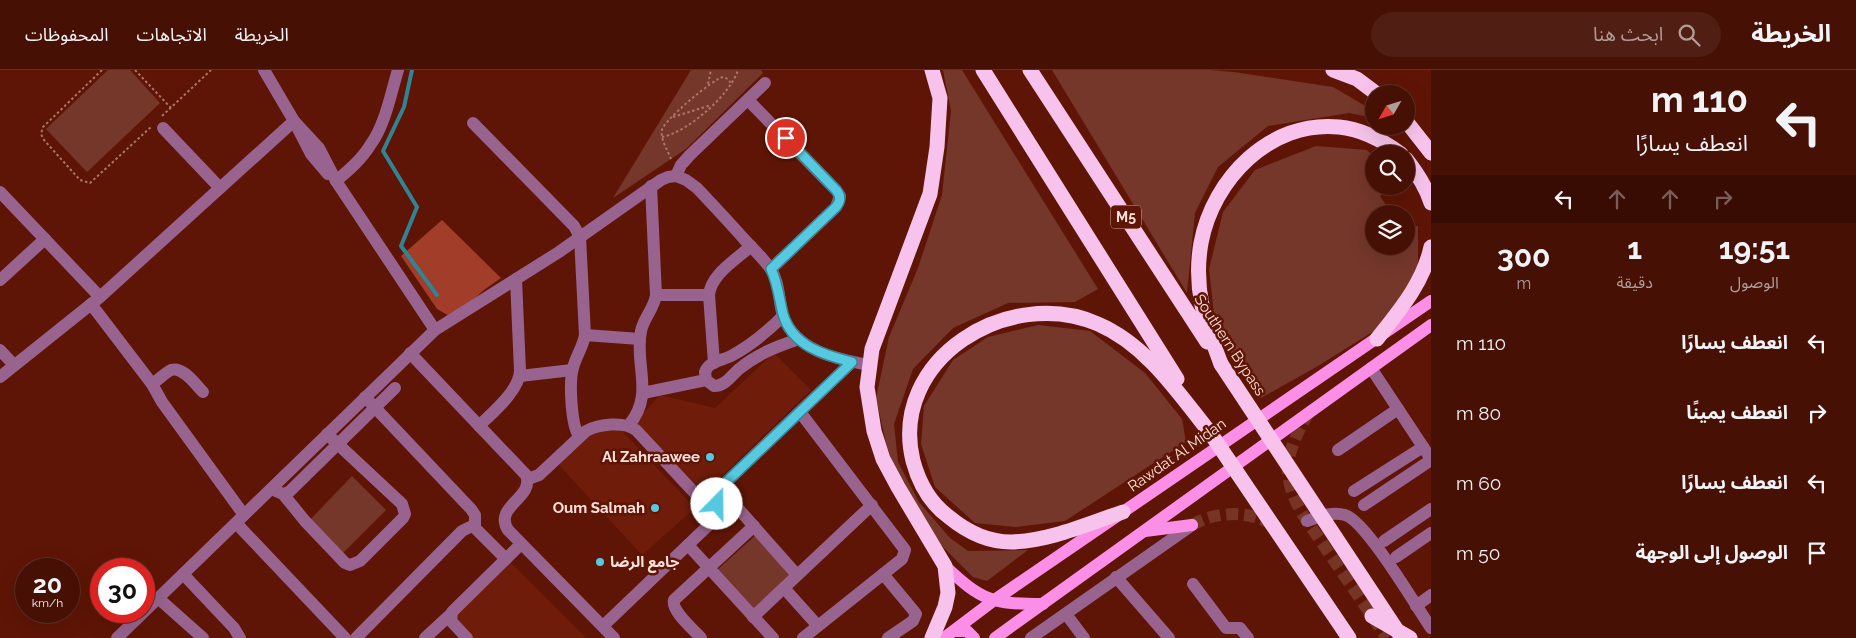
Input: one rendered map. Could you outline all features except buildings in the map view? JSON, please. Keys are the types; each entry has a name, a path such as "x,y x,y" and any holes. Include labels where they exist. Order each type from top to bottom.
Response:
{"highway":[{"path":"932,70 940,98 937,147 930,194 872,349 867,387 874,431 883,459 945,566 948,593 945,607 932,638"},
{"path":"983,70 1211,434 1345,636"},
{"name":"Southern Bypass","path":"1030,70 1402,638"},
{"path":"1333,70 1357,79 1365,85"},
{"path":"1221,364 1202,308 1199,264 1201,243 1207,218 1217,196 1232,176 1248,157 1268,143 1290,133 1314,127 1339,127 1364,132 1389,145"},
{"path":"1415,133 1431,153"},
{"path":"1415,170 1425,186 1431,203"},
{"path":"1377,339 1407,301 1418,283 1427,263 1431,247"},
{"path":"1123,512 1053,536 1030,540 1008,542 984,538 961,527 942,512 926,493 916,471 910,447 910,423 915,399 926,377 942,358 961,341 982,328 1008,318 1034,314 1077,317 1099,324 1120,336 1148,359 1211,434"},
{"path":"1372,616 1410,638"}],"main road":[{"name":"Rawdat Al Midan","path":"949,634 993,601 1431,301"},
{"path":"995,638 1371,368 1430,329"},
{"path":"1143,531 1192,525"},
{"path":"945,566 968,587 993,601 1043,604"},
{"path":"949,634 966,631 974,638"}],"street":[{"path":"264,70 294,121 319,148 336,181 435,330"},
{"path":"336,181 357,162 373,143 398,70"},
{"path":"676,176 690,154 765,83"},
{"path":"748,100 840,196 836,207 771,269"},
{"path":"0,376 96,301 294,121"},
{"path":"473,123 574,226 580,237 585,335 572,370 574,425 579,436"},
{"path":"163,128 220,188"},
{"path":"117,638 240,519 278,491 327,434 435,330 580,237 651,186 668,177 676,176 697,188 771,269 779,290 784,316 791,330 799,338 817,352 869,365"},
{"path":"629,425 638,413 643,393 640,339 643,323 653,307 656,295 651,186"},
{"path":"0,192 45,239 96,301 240,519 346,638"},
{"path":"0,280 45,239"},
{"path":"714,362 709,295 713,281 751,246"},
{"path":"479,426 516,386 520,376 516,279"},
{"path":"656,295 709,295"},
{"path":"784,316 760,338 732,356 714,362 707,367 704,376 706,380 714,386 723,384 750,361 799,338"},
{"path":"585,335 640,339"},
{"path":"760,338 768,351"},
{"path":"0,350 14,365"},
{"path":"410,353 523,471 528,479 527,488 509,508 505,516 506,526 607,634 688,545 717,517 719,508 717,495 720,488 852,362"},
{"path":"1364,505 1431,460 1371,368"},
{"path":"152,384 171,370 176,370 182,371 203,392"},
{"path":"520,376 572,370"},
{"path":"643,393 706,380"},
{"path":"278,491 289,492 394,388"},
{"path":"365,397 471,509 475,515 474,525 477,530 506,559"},
{"path":"1338,450 1398,409"},
{"path":"800,412 905,550 902,559 803,638"},
{"path":"528,479 539,475 579,436 593,428 620,424 629,425 636,430 717,517"},
{"path":"278,491 345,563 350,565 360,561 403,518 405,514 402,504 327,434"},
{"path":"1354,492 1423,447"},
{"path":"720,488 798,575"},
{"path":"753,617 872,505"},
{"path":"1384,541 1431,509"},
{"path":"1307,521 1327,514 1345,515 1354,520 1370,537 1431,628"},
{"path":"362,636 462,531 474,525"},
{"path":"1031,638 1192,525"},
{"path":"701,638 676,610 673,602 675,598 754,526"},
{"path":"1396,557 1431,533"},
{"path":"425,638 521,544"},
{"path":"688,545 773,638"},
{"path":"183,574 234,628 240,638"},
{"path":"883,574 916,614 913,621 888,638"},
{"path":"1116,578 1169,638"},
{"path":"1193,584 1226,628 1240,628 1248,638"},
{"path":"784,588 818,626"},
{"path":"1416,606 1431,595"},
{"path":"158,598 203,638"},
{"path":"1066,614 1084,638"},
{"path":"450,615 451,621 467,638"}],"path":[{"path":"102,70 45,124 42,130 44,140 83,182 93,182 211,70"},
{"path":"135,70 171,108"},
{"path":"708,84 711,70"},
{"path":"662,137 675,133 721,99 732,84 738,70"},
{"path":"676,176 662,137 662,127 708,84 723,77 732,84"},
{"path":"672,117 714,105"}],"shaded area":[{"path":"108,70 130,70 160,103 87,172 46,129"},
{"path":"691,70 761,70 763,73 686,149 613,198"},
{"path":"943,70 962,70 1098,289 1075,302 1008,303 953,328 913,369 894,424 898,462 919,502 950,538 968,551 1028,550 987,581 973,577 941,545 897,476 886,443 876,398 889,337 918,268 942,195 951,111"},
{"path":"1052,70 1209,70 1233,72 1333,87 1365,106 1365,116 1349,113 1268,126 1218,167 1195,213 1187,293"},
{"path":"1316,146 1365,150 1365,195 1381,195 1380,196 1386,205 1365,205 1365,255 1415,255 1415,226 1418,226 1418,265 1401,303 1374,331 1318,366 1261,398 1252,391 1215,323 1209,269 1223,212 1255,170"},
{"path":"442,220 501,278 484,290 453,318 437,309 401,256"},
{"path":"1038,325 1090,331 1145,373 1182,419 1186,442 1065,521 1015,527 975,523 935,487 921,444 924,406 953,360 988,337"},
{"path":"774,353 811,390 701,496 631,426 660,395 715,408"},
{"path":"592,430 622,431 695,508 642,555 558,464"},
{"path":"352,476 386,510 341,555 308,522"},
{"path":"757,534 793,574 751,612 715,572"},
{"path":"507,559 584,638 472,638 450,616"}],"waterway":[{"path":"412,70 404,107 383,151 417,207 401,246 437,295"}],"tunnel":[{"path":"1309,412 1294,441 1290,454 1288,466 1292,492 1307,521 1387,638"},
{"path":"1192,525 1212,517 1233,514 1254,517 1273,525"}],"place":[{"name":"Al Zahraawee","path":"710,457"},
{"name":"Oum Salmah","path":"655,508"},
{"name":"جامع الرضا","path":"600,562"}],"route":[{"path":"717,504 717,495 720,488 852,362 817,352 805,344 791,330 784,316 779,290 771,269 836,207 840,200 839,193 786,138"}]}
